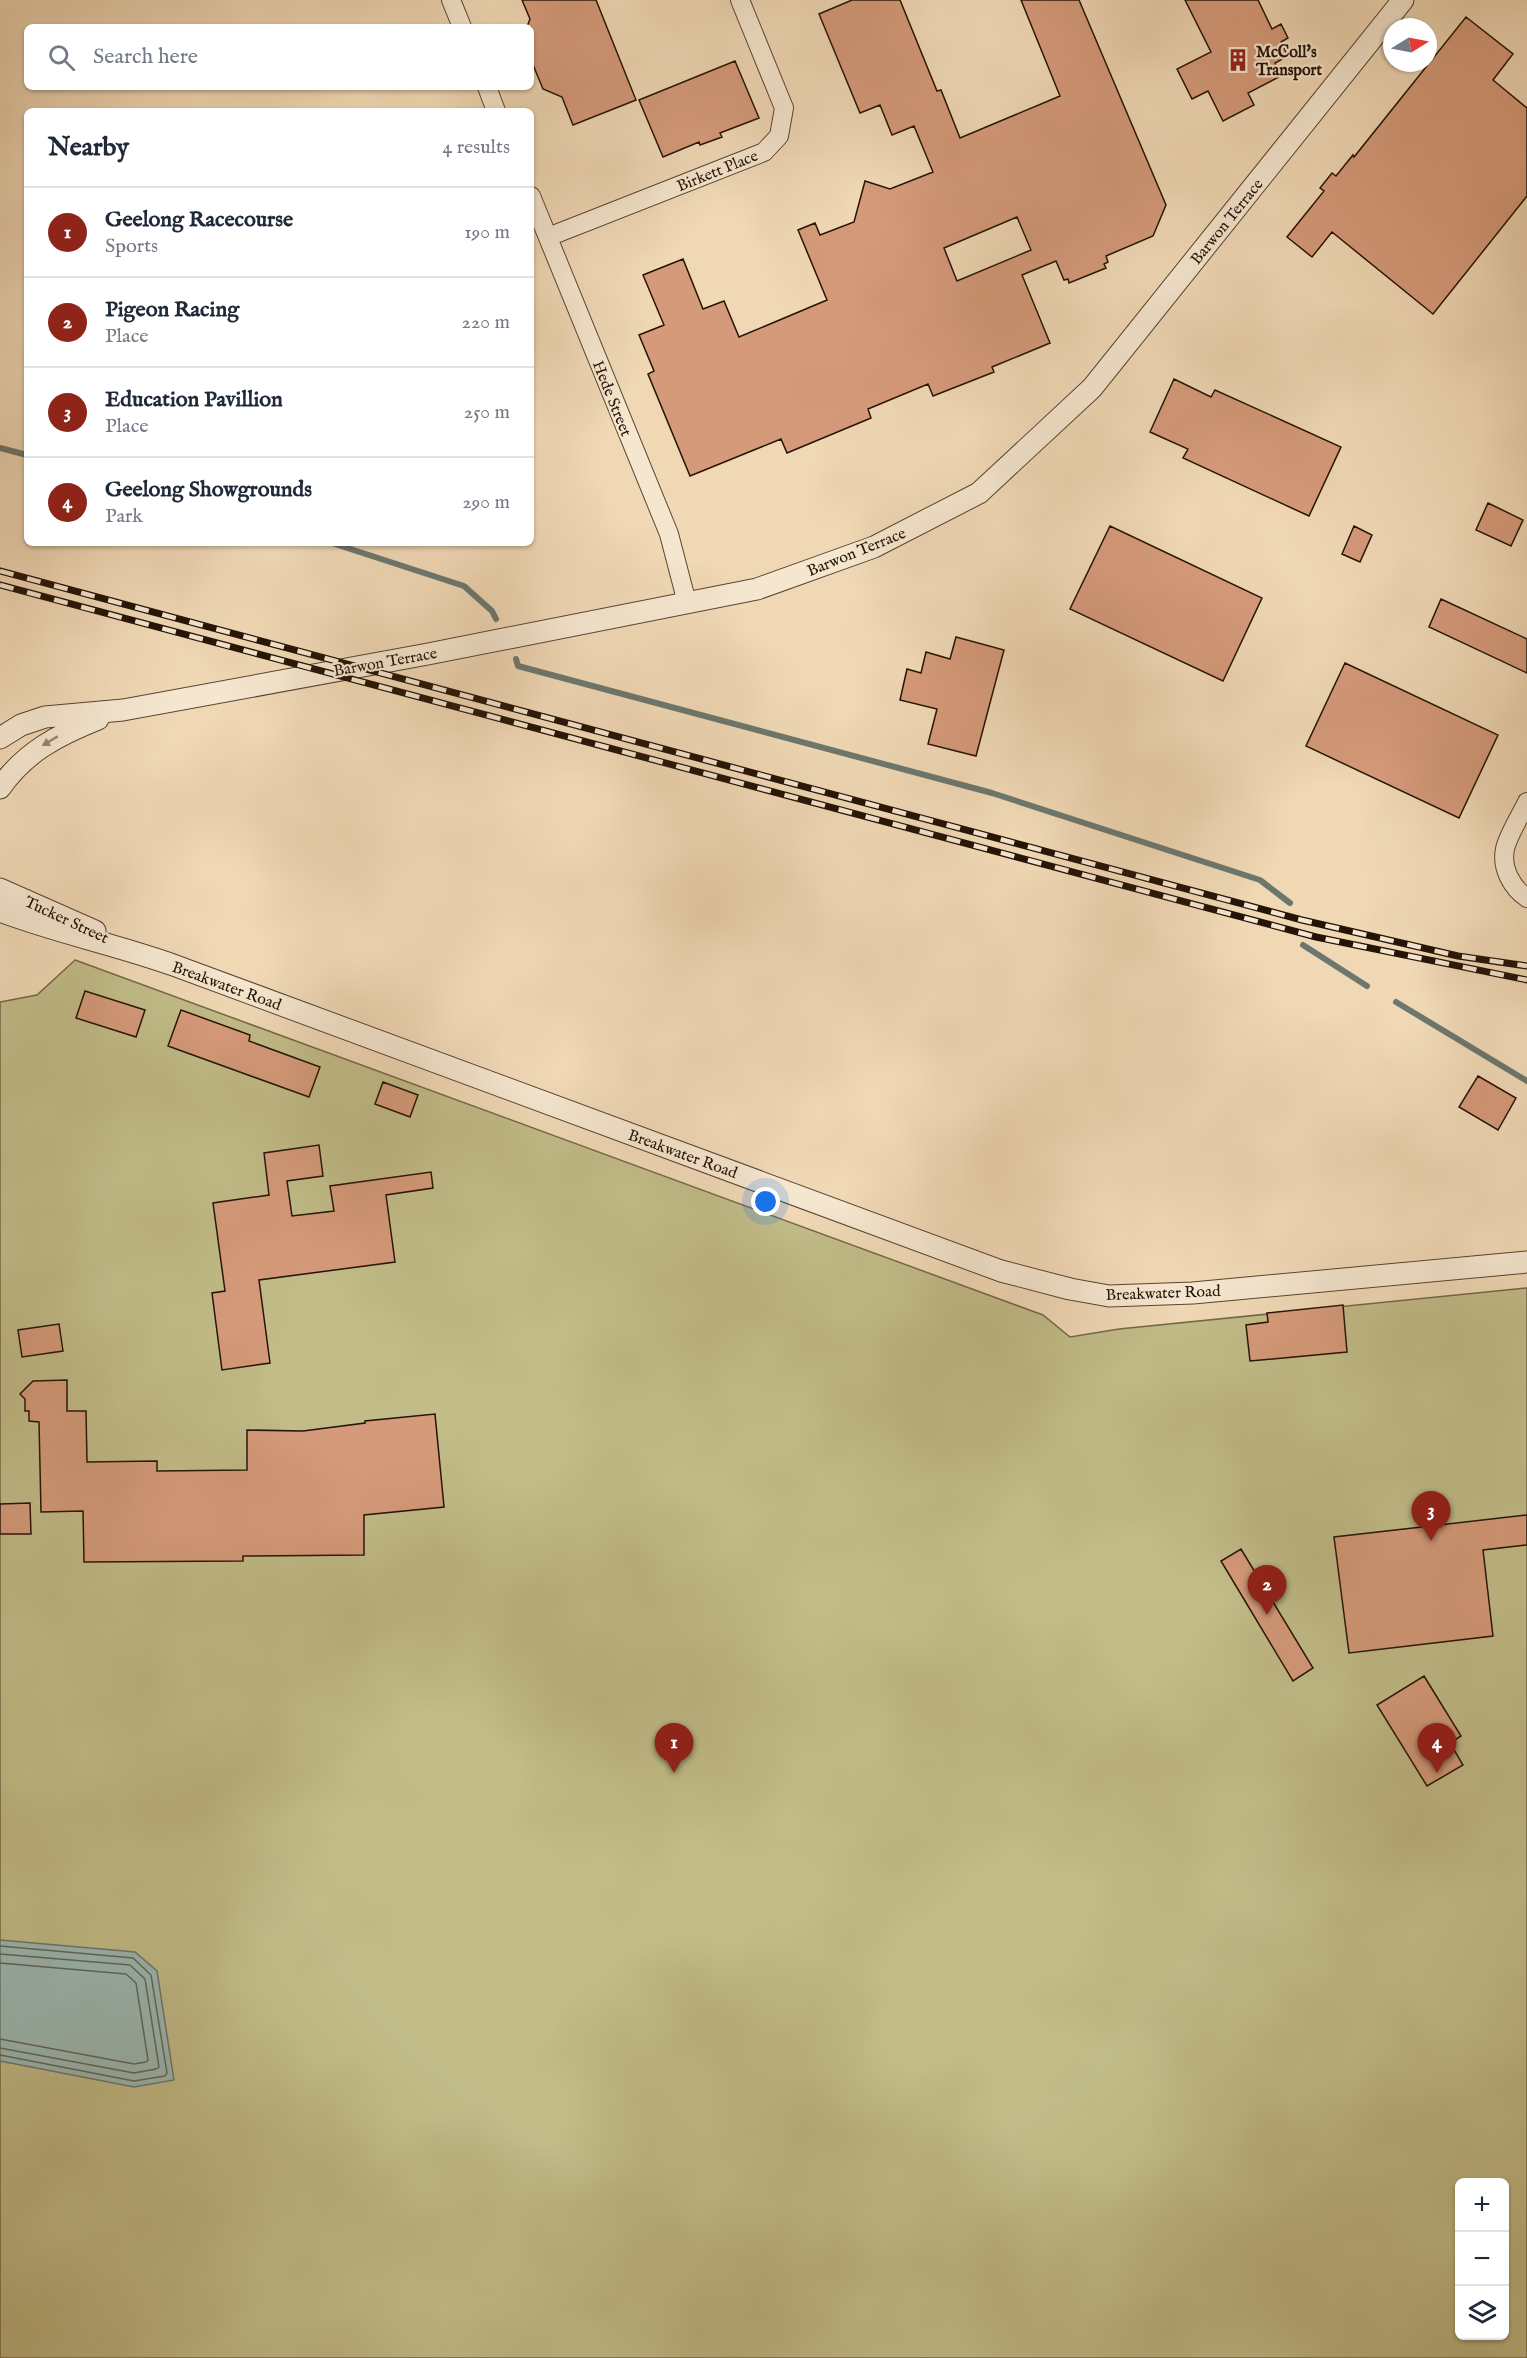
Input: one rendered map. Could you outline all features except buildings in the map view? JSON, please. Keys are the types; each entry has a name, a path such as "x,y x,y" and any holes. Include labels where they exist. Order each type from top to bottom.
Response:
{"street":[{"path":"451,0 461,24"},
{"name":"Birkett Place","path":"548,237 764,152 779,136 784,108 740,0"},
{"name":"Barwon Terrace","path":"0,738 21,725 45,717 123,710 757,590 874,547 979,493 1092,388 1403,0"},
{"path":"487,90 495,108"},
{"name":"Hede Street","path":"534,203 669,534 687,603"},
{"name":"Barwon Terrace","path":"0,788 16,767 57,736 123,710"},
{"name":"Barwon Terrace","path":"0,799 16,767"},
{"path":"1527,802 1505,849 1506,871 1511,882 1527,898"},
{"name":"Tucker Street","path":"2,887 49,919 133,951"},
{"path":"0,911 49,919"},
{"name":"Breakwater Road","path":"133,951 1001,1271 1070,1289 1109,1296 1193,1293 1527,1262"}],"shaded area":[{"path":"75,960 1043,1315 1070,1337 1119,1329 1527,1288 1527,2358 0,2358 0,1002 37,995"}],"water":[{"path":"0,1940 135,1952 157,1971 174,2080 134,2087 0,2061"}],"waterway":[{"path":"0,448 24,454"},
{"path":"341,546 464,586 492,611 496,619"},
{"path":"516,659 518,666 992,793 1260,880 1290,903"},
{"path":"1303,945 1367,986"},
{"path":"1396,1002 1527,1081"}],"railway":[{"path":"0,571 1302,920 1458,956 1527,966"},
{"path":"0,585 1316,937 1527,980"}],"place":[{"name":"McColl's Transport","path":"1238,60"},
{"name":"Education Pavillion","path":"1431,1541"},
{"name":"Pigeon Racing","path":"1267,1615"},
{"name":"Geelong Racecourse","path":"674,1773"},
{"name":"Geelong Showgrounds","path":"1437,1773"}]}
